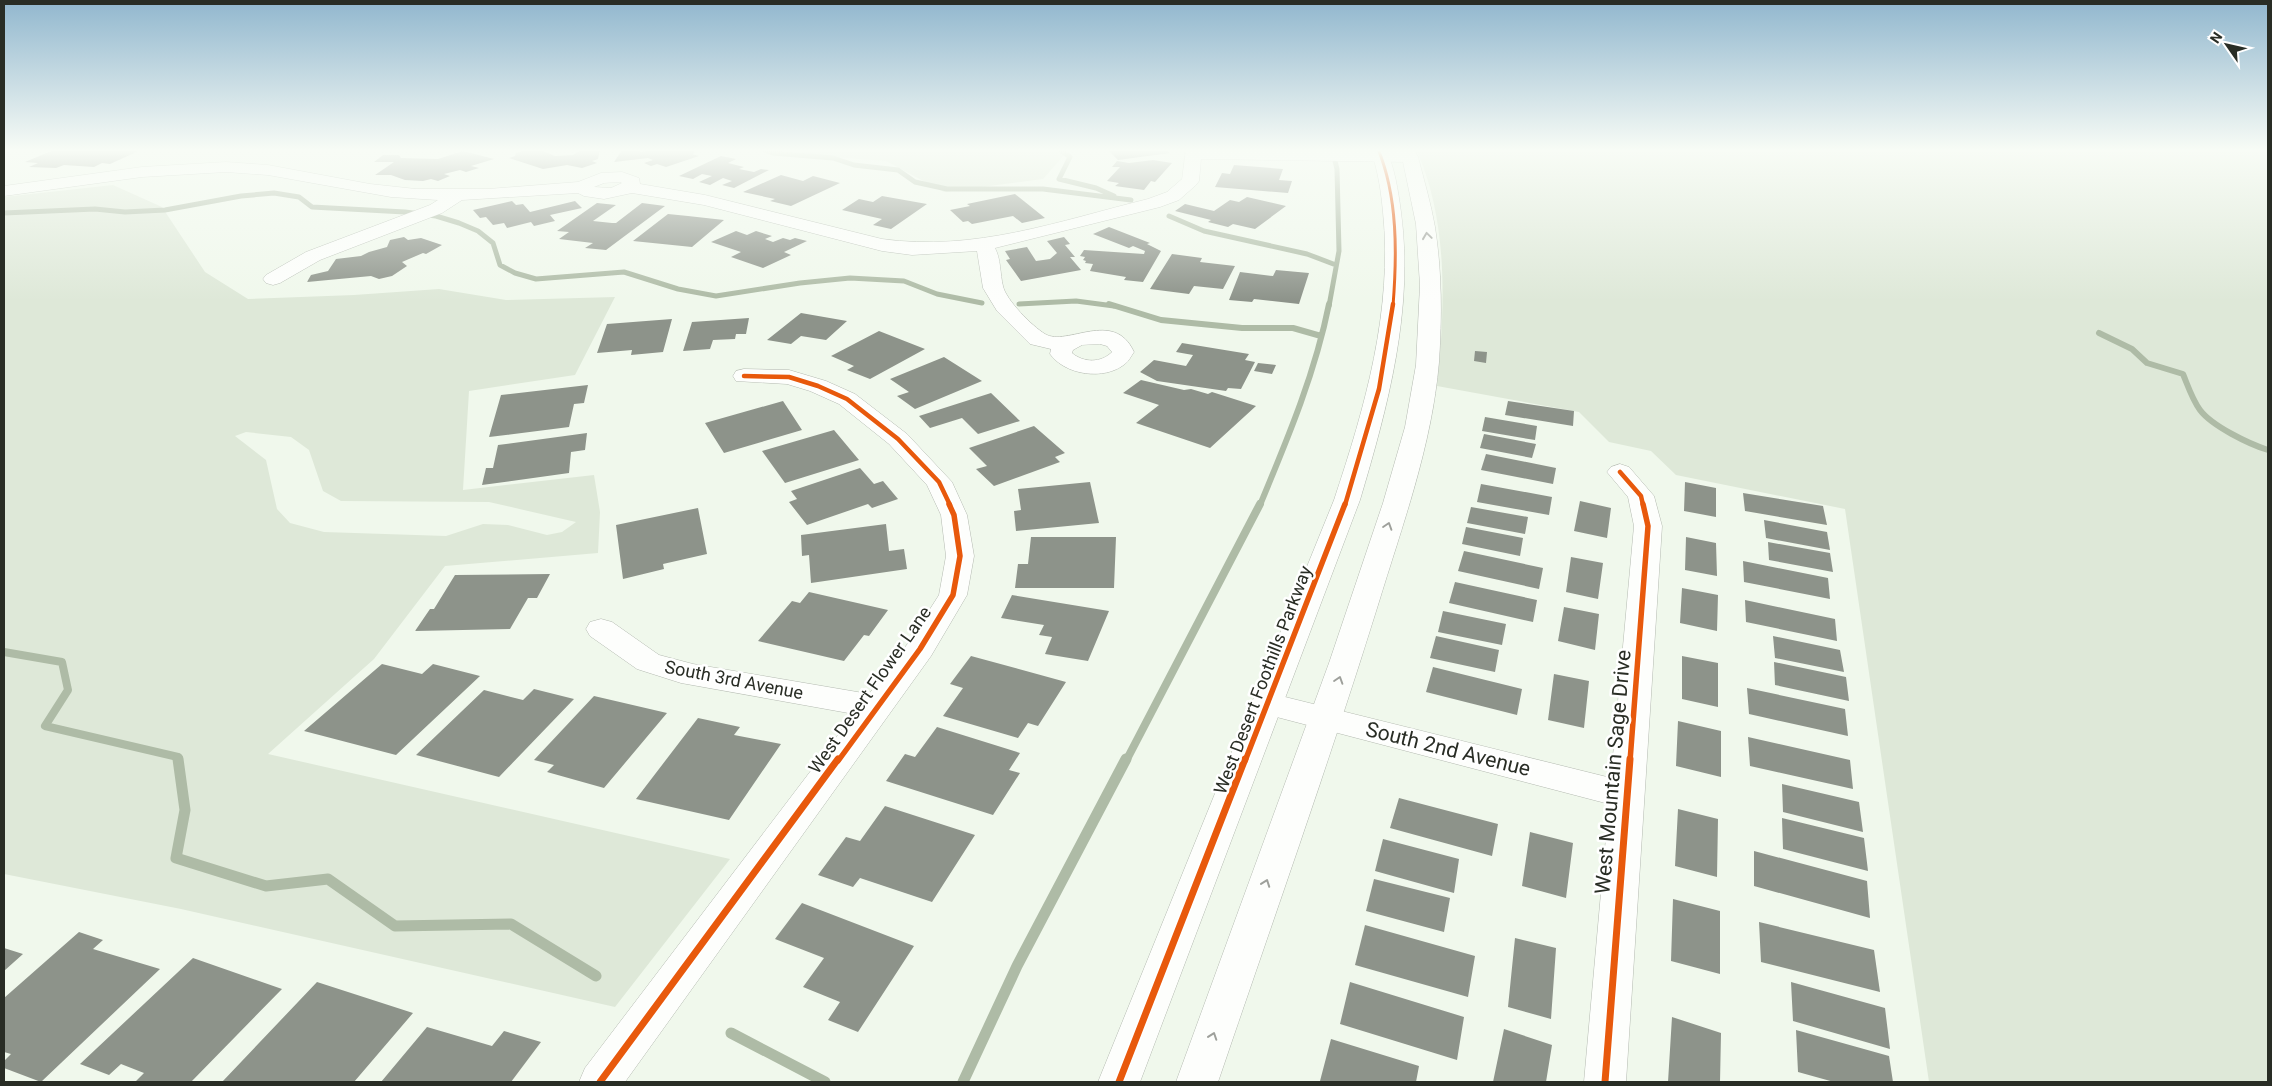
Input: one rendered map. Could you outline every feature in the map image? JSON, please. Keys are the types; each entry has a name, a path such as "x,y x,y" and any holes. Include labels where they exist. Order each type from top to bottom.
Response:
{"street":[{"path":"273,279 314,256 436,209 452,200"},
{"path":"703,200 728,204 882,245 912,249 940,249 982,245 1146,206 1162,200"},
{"name":"West Desert Foothills Parkway","path":"1119,1082 1348,500 1366,444 1380,387 1389,335 1395,277 1393,214 1390,200"},
{"path":"1197,1082 1258,905 1327,718 1392,513 1422,401 1428,341 1429,277 1424,218 1420,200"},
{"path":"982,245 987,251 993,288 1004,307 1038,340 1064,346"},
{"name":"West Desert Flower Lane","path":"600,1082 920,649 953,595 960,556 954,515 939,482 898,438 847,399 818,386 789,377 744,376"},
{"name":"West Mountain Sage Drive","path":"1605,1082 1648,526 1641,496 1620,472"},
{"name":"South 3rd Avenue","path":"601,629 648,662 683,672 876,708"},
{"name":"South 2nd Avenue","path":"1268,704 1627,795"}],"green space":[{"path":"4,200 146,200 162,207 205,272 248,299 354,295 439,289 506,300 615,297 575,375 469,391 463,490 594,475 600,512 598,553 445,566 374,659 268,754 730,859 615,1007 181,909 4,874","holes":["246,432 291,437 309,450 323,491 341,501 489,502 576,522 562,532 547,535 508,525 483,524 446,536 324,532 290,523 277,509 266,460 235,436"]},
{"path":"1432,200 2268,200 2268,1082 1929,1082 1845,509 1676,475 1651,451 1609,442 1579,412 1437,386 1443,296 1439,235"}],"building":[{"path":"773,200 804,200 791,206 770,201"},
{"path":"858,200 873,202 876,200 903,200 927,204 891,229 873,225 882,219 842,210"},
{"path":"988,200 1022,200 1045,218 1022,223 1013,216 972,224 968,221 963,222 950,210 970,206 967,204"},
{"path":"1230,200 1239,202 1243,200 1259,200 1286,206 1255,229 1233,224 1228,227 1208,222 1211,220 1175,211 1185,204 1214,211"},
{"path":"512,201 516,205 523,204 530,212 575,201 582,208 550,215 555,221 534,226 531,222 507,228 504,223 493,225 486,217 480,218 473,210"},
{"path":"597,203 616,205 593,221 612,223 616,223 642,203 665,206 606,250 585,248 593,243 559,239 569,232 557,231"},
{"path":"668,214 724,220 692,247 633,241"},
{"path":"1109,227 1150,243 1147,244 1161,251 1143,282 1124,280 1126,277 1090,271 1093,264 1085,263 1086,261 1083,260 1085,257 1080,256 1084,250 1144,254 1145,251 1133,246 1129,248 1093,234"},
{"path":"736,231 747,235 756,231 772,236 765,239 773,242 783,238 807,241 784,252 791,255 763,268 731,257 741,252 711,242"},
{"path":"404,237 408,240 421,238 442,245 426,254 423,253 402,262 407,266 392,276 379,279 371,276 307,282 311,275 328,271 336,259 361,256 387,247 390,240"},
{"path":"1064,237 1070,244 1065,245 1075,257 1070,257 1081,270 1021,281 1006,260 1010,259 1005,251 1027,247 1036,261 1050,259 1057,253 1047,241"},
{"path":"1172,254 1202,258 1200,262 1235,266 1223,289 1194,286 1189,294 1150,289"},
{"path":"1276,270 1309,273 1299,304 1254,299 1252,302 1229,300 1240,272 1273,276"},
{"path":"801,313 847,321 826,340 801,336 791,344 767,340"},
{"path":"749,318 746,334 736,334 735,339 713,340 710,349 683,351 692,322"},
{"path":"672,319 663,352 631,355 632,350 597,353 607,324"},
{"path":"879,331 925,349 870,379 847,370 854,366 831,356"},
{"path":"1182,343 1249,354 1245,360 1255,362 1241,389 1228,388 1226,391 1157,381 1140,372 1154,360 1186,366 1193,355 1176,352"},
{"path":"1475,351 1487,352 1486,363 1474,361"},
{"path":"944,357 982,381 915,409 897,396 909,392 890,379"},
{"path":"1258,363 1276,365 1272,374 1254,371"},
{"path":"1141,380 1184,390 1191,389 1208,394 1212,392 1256,406 1210,448 1136,423 1159,405 1123,393"},
{"path":"588,385 584,403 574,404 569,427 489,437 501,395"},
{"path":"991,393 1020,421 978,434 962,418 930,428 919,416"},
{"path":"783,401 802,430 724,453 705,423"},
{"path":"1508,401 1574,411 1573,426 1505,415"},
{"path":"1485,417 1537,426 1535,440 1482,431"},
{"path":"1034,426 1065,453 1055,457 1060,462 994,486 976,469 987,466 969,448"},
{"path":"834,430 859,460 785,483 762,451"},
{"path":"587,433 585,450 571,452 569,473 482,485 486,468 493,468 498,445"},
{"path":"1484,434 1536,444 1532,458 1480,448"},
{"path":"1486,454 1556,468 1553,484 1481,470"},
{"path":"860,468 874,484 883,481 898,499 872,508 868,504 807,525 789,502 797,499 791,491"},
{"path":"1090,482 1099,523 1016,531 1014,511 1021,510 1018,489"},
{"path":"1685,482 1716,488 1716,517 1684,511"},
{"path":"1481,484 1552,497 1549,515 1477,502"},
{"path":"1743,493 1823,506 1827,525 1745,511"},
{"path":"1580,501 1611,508 1607,538 1574,531"},
{"path":"1471,507 1528,517 1525,534 1467,523"},
{"path":"698,508 707,554 663,564 664,569 623,579 616,525"},
{"path":"1764,520 1827,532 1830,550 1766,538"},
{"path":"886,524 889,551 904,549 907,569 811,583 809,555 802,556 801,535"},
{"path":"1466,527 1523,538 1520,556 1462,544"},
{"path":"1031,537 1116,537 1114,588 1015,588 1018,564 1028,564"},
{"path":"1686,537 1716,543 1717,576 1685,570"},
{"path":"1768,542 1830,553 1833,572 1769,560"},
{"path":"1464,551 1543,568 1539,589 1458,571"},
{"path":"1571,557 1603,563 1598,599 1566,592"},
{"path":"1743,561 1828,578 1830,599 1744,582"},
{"path":"550,574 537,598 528,598 510,629 415,631 430,609 434,609 455,575"},
{"path":"1455,582 1537,600 1533,622 1449,603"},
{"path":"1682,588 1718,595 1717,631 1680,623"},
{"path":"809,592 888,610 869,636 864,635 844,661 758,641 792,601 800,603"},
{"path":"1012,595 1109,611 1088,661 1045,654 1052,637 1039,635 1044,625 1001,618"},
{"path":"1745,600 1835,619 1837,641 1746,622"},
{"path":"1564,607 1599,614 1595,650 1558,641"},
{"path":"1443,611 1506,624 1502,645 1438,632"},
{"path":"1436,636 1499,650 1495,672 1430,658"},
{"path":"1773,636 1840,650 1844,672 1775,658"},
{"path":"971,656 1066,682 1038,726 1028,723 1018,738 943,716 963,688 950,684"},
{"path":"1682,656 1718,663 1718,707 1682,699"},
{"path":"1774,662 1846,677 1849,701 1775,685"},
{"path":"382,664 422,674 433,664 480,676 396,755 304,731"},
{"path":"1433,667 1522,689 1517,715 1426,692"},
{"path":"1554,674 1589,681 1584,728 1548,720"},
{"path":"1747,688 1845,709 1848,736 1749,714"},
{"path":"534,689 574,699 499,777 416,755 484,690 523,700"},
{"path":"594,696 667,713 604,788 547,772 554,765 534,760"},
{"path":"698,718 740,727 734,735 781,744 729,820 636,799"},
{"path":"1678,721 1721,731 1721,777 1676,766"},
{"path":"937,727 1020,753 1009,770 1020,773 993,815 886,781 905,754 915,757"},
{"path":"1748,737 1850,760 1853,789 1750,766"},
{"path":"1782,784 1859,802 1863,832 1783,812"},
{"path":"1399,798 1498,824 1492,856 1390,828"},
{"path":"885,806 975,835 932,902 860,878 853,887 818,875 846,837 860,841"},
{"path":"1678,809 1718,819 1717,877 1675,866"},
{"path":"1782,818 1864,838 1868,871 1783,849"},
{"path":"1530,832 1573,843 1566,898 1522,886"},
{"path":"1383,839 1459,859 1454,893 1375,871"},
{"path":"1754,851 1867,881 1870,918 1754,886"},
{"path":"1374,879 1450,898 1444,932 1366,911"},
{"path":"1673,899 1720,911 1720,974 1671,961"},
{"path":"802,903 914,946 858,1032 828,1020 840,1002 803,987 824,958 775,939"},
{"path":"1759,922 1874,950 1880,992 1761,962"},
{"path":"1365,925 1475,956 1468,997 1355,965"},
{"path":"79,932 103,940 93,949 160,969 41,1082 4,1068 4,1061 11,1054 4,1052 4,998"},
{"path":"1515,938 1556,948 1551,1019 1508,1007"},
{"path":"4,948 23,954 4,971"},
{"path":"193,958 282,989 191,1082 135,1082 144,1073 121,1064 109,1075 80,1064"},
{"path":"317,982 413,1013 354,1082 222,1082"},
{"path":"1350,982 1464,1017 1457,1060 1340,1024"},
{"path":"1791,982 1885,1008 1890,1049 1793,1021"},
{"path":"1672,1017 1721,1033 1720,1082 1668,1082"},
{"path":"427,1027 492,1046 504,1031 541,1042 511,1082 381,1082"},
{"path":"1504,1029 1552,1045 1546,1082 1493,1082"},
{"path":"1796,1030 1889,1056 1893,1082 1834,1082 1798,1072"},
{"path":"1331,1039 1419,1066 1416,1082 1320,1081"}],"waterway":[{"path":"4,213 95,209 125,212 165,210 221,200"},
{"path":"302,200 312,207 405,212 436,216 459,223 478,231 493,243 500,265 515,273 536,279 624,272 678,289 716,296 800,283 850,278 904,281 937,294 982,303"},
{"path":"1329,306 1339,251 1338,200"},
{"path":"1169,216 1204,231 1307,254 1336,265"},
{"path":"1019,304 1076,301 1114,306"},
{"path":"1109,304 1161,320 1242,328 1293,328 1321,336"},
{"path":"1260,505 1308,381 1329,304"},
{"path":"2099,333 2132,349 2147,363 2183,374 2190,392 2200,410 2206,416 2231,434 2268,450"},
{"path":"1126,761 1260,504"},
{"path":"4,652 62,662 68,690 45,726 178,757 178,759"},
{"path":"178,759 185,810 176,858 266,886 328,879 395,926 511,924 596,976"},
{"path":"963,1082 1017,966 1126,759"},
{"path":"731,1033 825,1082"}],"cycle path":[{"path":"1119,1082 1347,500 1379,389 1387,351 1395,274 1395,235 1390,200"},
{"path":"600,1082 920,649 953,595 960,556 954,515 939,482 898,439 847,399 818,386 789,377 744,376"},
{"path":"1605,1082 1648,526 1641,496 1620,472"}]}
